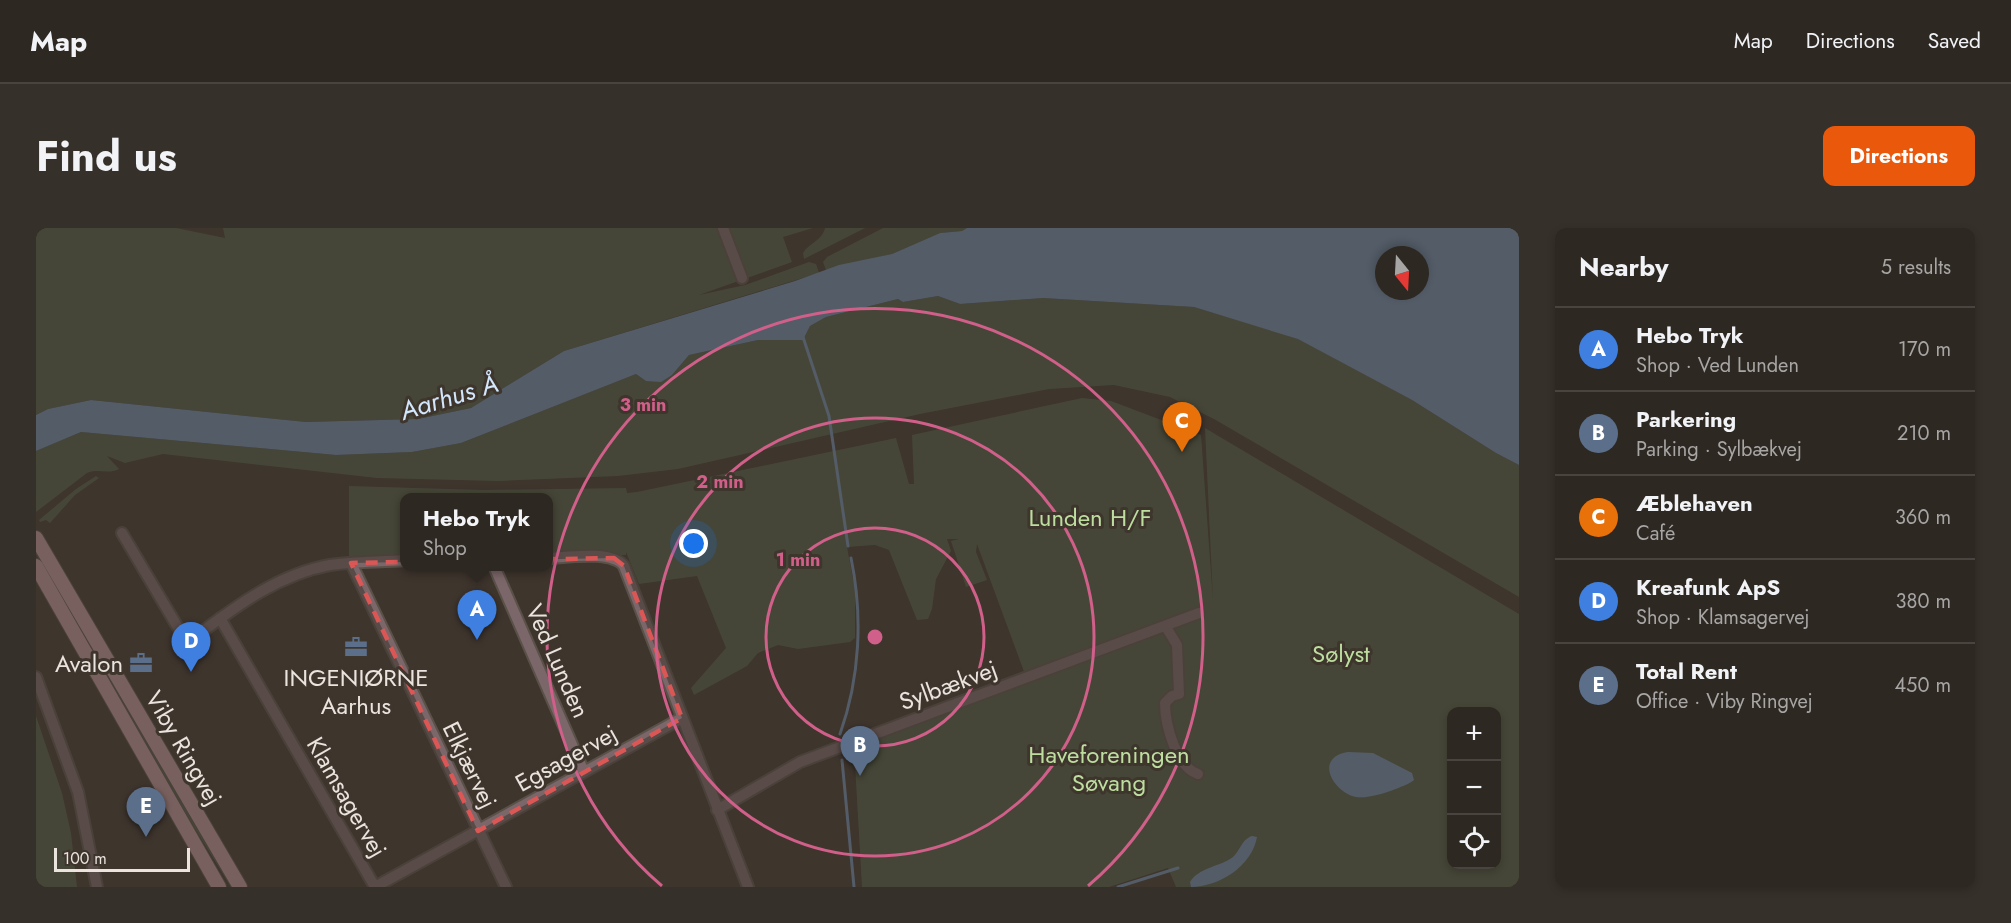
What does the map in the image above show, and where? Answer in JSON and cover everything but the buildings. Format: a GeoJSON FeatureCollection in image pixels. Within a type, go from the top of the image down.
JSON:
{"type":"FeatureCollection","features":[{"type":"Feature","properties":{"kind":"main road","name":"Viby Ringvej"},"geometry":{"type":"LineString","coordinates":[[36,538],[240,887]]}},
{"type":"Feature","properties":{"kind":"main road","name":"Viby Ringvej"},"geometry":{"type":"LineString","coordinates":[[36,566],[219,887]]}},
{"type":"Feature","properties":{"kind":"street"},"geometry":{"type":"LineString","coordinates":[[723,228],[742,278]]}},
{"type":"Feature","properties":{"kind":"street"},"geometry":{"type":"LineString","coordinates":[[122,533],[180,631],[189,636],[194,636],[252,596],[292,576],[331,565],[400,560]]}},
{"type":"Feature","properties":{"kind":"street"},"geometry":{"type":"LineString","coordinates":[[553,558],[608,556],[620,561],[624,566],[748,887]]}},
{"type":"Feature","properties":{"kind":"street","name":"Elkjærvej"},"geometry":{"type":"LineString","coordinates":[[351,564],[506,887]]}},
{"type":"Feature","properties":{"kind":"street","name":"Ved Lunden"},"geometry":{"type":"LineString","coordinates":[[496,571],[584,772]]}},
{"type":"Feature","properties":{"kind":"street","name":"Sylbækvej"},"geometry":{"type":"LineString","coordinates":[[717,810],[800,762],[1199,613]]}},
{"type":"Feature","properties":{"kind":"street","name":"Klamsagervej"},"geometry":{"type":"LineString","coordinates":[[220,618],[375,887]]}},
{"type":"Feature","properties":{"kind":"street"},"geometry":{"type":"LineString","coordinates":[[1166,627],[1177,645],[1179,694],[1172,696],[1165,703],[1165,713],[1181,762],[1190,771],[1198,774]]}},
{"type":"Feature","properties":{"kind":"street"},"geometry":{"type":"LineString","coordinates":[[36,677],[78,792],[97,887]]}},
{"type":"Feature","properties":{"kind":"street","name":"Egsagervej"},"geometry":{"type":"LineString","coordinates":[[375,887],[682,718]]}},
{"type":"Feature","properties":{"kind":"highlighted area"},"geometry":{"type":"Polygon","coordinates":[[[614,558],[624,566],[682,718],[478,831],[351,563],[614,558]]]}},
{"type":"Feature","properties":{"kind":"green space"},"geometry":{"type":"Polygon","coordinates":[[[36,228],[176,228],[225,238],[223,228],[813,228],[783,237],[792,262],[699,295],[745,285],[809,262],[816,264],[819,273],[564,351],[471,408],[418,419],[306,422],[91,400],[48,409],[36,415],[36,228]]]}},
{"type":"Feature","properties":{"kind":"green space"},"geometry":{"type":"Polygon","coordinates":[[[825,228],[865,228],[804,259],[803,253],[821,236],[825,228]]]}},
{"type":"Feature","properties":{"kind":"green space"},"geometry":{"type":"Polygon","coordinates":[[[883,228],[967,228],[962,231],[940,233],[892,254],[826,270],[823,262],[827,257],[883,228]]]}},
{"type":"Feature","properties":{"kind":"green space"},"geometry":{"type":"Polygon","coordinates":[[[938,296],[960,304],[1043,298],[1194,307],[1297,338],[1412,400],[1519,465],[1519,597],[1214,419],[1170,397],[1114,385],[1049,389],[920,414],[678,469],[618,476],[498,481],[377,478],[163,454],[125,463],[107,456],[119,469],[87,473],[36,512],[36,451],[81,432],[336,455],[412,452],[461,443],[636,374],[646,381],[672,375],[689,355],[758,340],[803,340],[810,326],[826,317],[898,299],[903,302],[938,296]]]}},
{"type":"Feature","properties":{"kind":"green space"},"geometry":{"type":"Polygon","coordinates":[[[1082,398],[1111,401],[1201,435],[1213,600],[1205,428],[1519,614],[1519,887],[1176,887],[1168,868],[1109,887],[862,887],[854,747],[1026,677],[977,544],[976,552],[987,580],[966,587],[951,541],[959,539],[947,539],[951,551],[936,579],[932,609],[928,619],[917,620],[889,550],[875,545],[847,547],[855,590],[855,638],[850,642],[798,649],[778,645],[758,653],[747,666],[694,695],[691,688],[726,648],[697,576],[639,584],[626,552],[626,555],[553,555],[553,493],[400,493],[400,556],[349,557],[349,486],[483,490],[626,488],[627,493],[896,438],[909,484],[914,484],[912,435],[1082,398]]]}},
{"type":"Feature","properties":{"kind":"green space"},"geometry":{"type":"Polygon","coordinates":[[[96,476],[99,478],[75,495],[50,523],[46,520],[40,522],[39,520],[76,489],[96,476]]]}},
{"type":"Feature","properties":{"kind":"green space"},"geometry":{"type":"Polygon","coordinates":[[[36,549],[234,887],[231,887],[171,790],[36,554],[36,549]]]}},
{"type":"Feature","properties":{"kind":"green space"},"geometry":{"type":"Polygon","coordinates":[[[36,716],[62,793],[71,833],[77,887],[36,887],[36,716]]]}},
{"type":"Feature","properties":{"kind":"water"},"geometry":{"type":"Polygon","coordinates":[[[967,228],[1519,228],[1519,465],[1412,400],[1298,339],[1194,307],[1043,298],[960,304],[938,296],[903,302],[898,299],[826,317],[810,326],[803,340],[758,340],[689,355],[672,375],[661,382],[646,381],[636,374],[461,443],[412,452],[336,455],[81,432],[36,451],[36,415],[48,409],[91,400],[306,422],[418,419],[471,408],[564,351],[795,281],[839,265],[892,254],[940,233],[962,231],[967,228]]]}},
{"type":"Feature","properties":{"kind":"water"},"geometry":{"type":"Polygon","coordinates":[[[1348,752],[1373,753],[1412,773],[1414,780],[1378,795],[1352,796],[1338,786],[1330,773],[1329,766],[1338,755],[1348,752]]]}},
{"type":"Feature","properties":{"kind":"water"},"geometry":{"type":"Polygon","coordinates":[[[1252,836],[1257,837],[1249,857],[1233,873],[1212,883],[1191,887],[1190,882],[1194,877],[1233,857],[1245,841],[1252,836]]]}},
{"type":"Feature","properties":{"kind":"waterway"},"geometry":{"type":"LineString","coordinates":[[803,337],[829,416],[848,546]]}},
{"type":"Feature","properties":{"kind":"waterway"},"geometry":{"type":"LineString","coordinates":[[840,734],[852,691],[858,647],[857,602],[851,558]]}},
{"type":"Feature","properties":{"kind":"waterway"},"geometry":{"type":"LineString","coordinates":[[842,760],[854,887]]}},
{"type":"Feature","properties":{"kind":"waterway"},"geometry":{"type":"LineString","coordinates":[[1118,887],[1178,868]]}},
{"type":"Feature","properties":{"kind":"place","name":"Æblehaven"},"geometry":{"type":"Point","coordinates":[1182,452]}},
{"type":"Feature","properties":{"kind":"place","name":"Hebo Tryk"},"geometry":{"type":"Point","coordinates":[477,640]}},
{"type":"Feature","properties":{"kind":"place","name":"INGENIØRNE Aarhus"},"geometry":{"type":"Point","coordinates":[356,647]}},
{"type":"Feature","properties":{"kind":"place","name":"Avalon"},"geometry":{"type":"Point","coordinates":[141,663]}},
{"type":"Feature","properties":{"kind":"place","name":"Kreafunk ApS"},"geometry":{"type":"Point","coordinates":[191,672]}},
{"type":"Feature","properties":{"kind":"place","name":"Parkering"},"geometry":{"type":"Point","coordinates":[860,776]}},
{"type":"Feature","properties":{"kind":"place","name":"Total Rent"},"geometry":{"type":"Point","coordinates":[146,837]}},
{"type":"Feature","properties":{"kind":"water label","name":"Aarhus Å"},"geometry":{"type":"Point","coordinates":[449,397]}},
{"type":"Feature","properties":{"kind":"park label","name":"Lunden H/F"},"geometry":{"type":"Point","coordinates":[1090,517]}},
{"type":"Feature","properties":{"kind":"park label","name":"Sølyst"},"geometry":{"type":"Point","coordinates":[1341,653]}},
{"type":"Feature","properties":{"kind":"park label","name":"Haveforeningen Søvang"},"geometry":{"type":"Point","coordinates":[1109,768]}}]}
